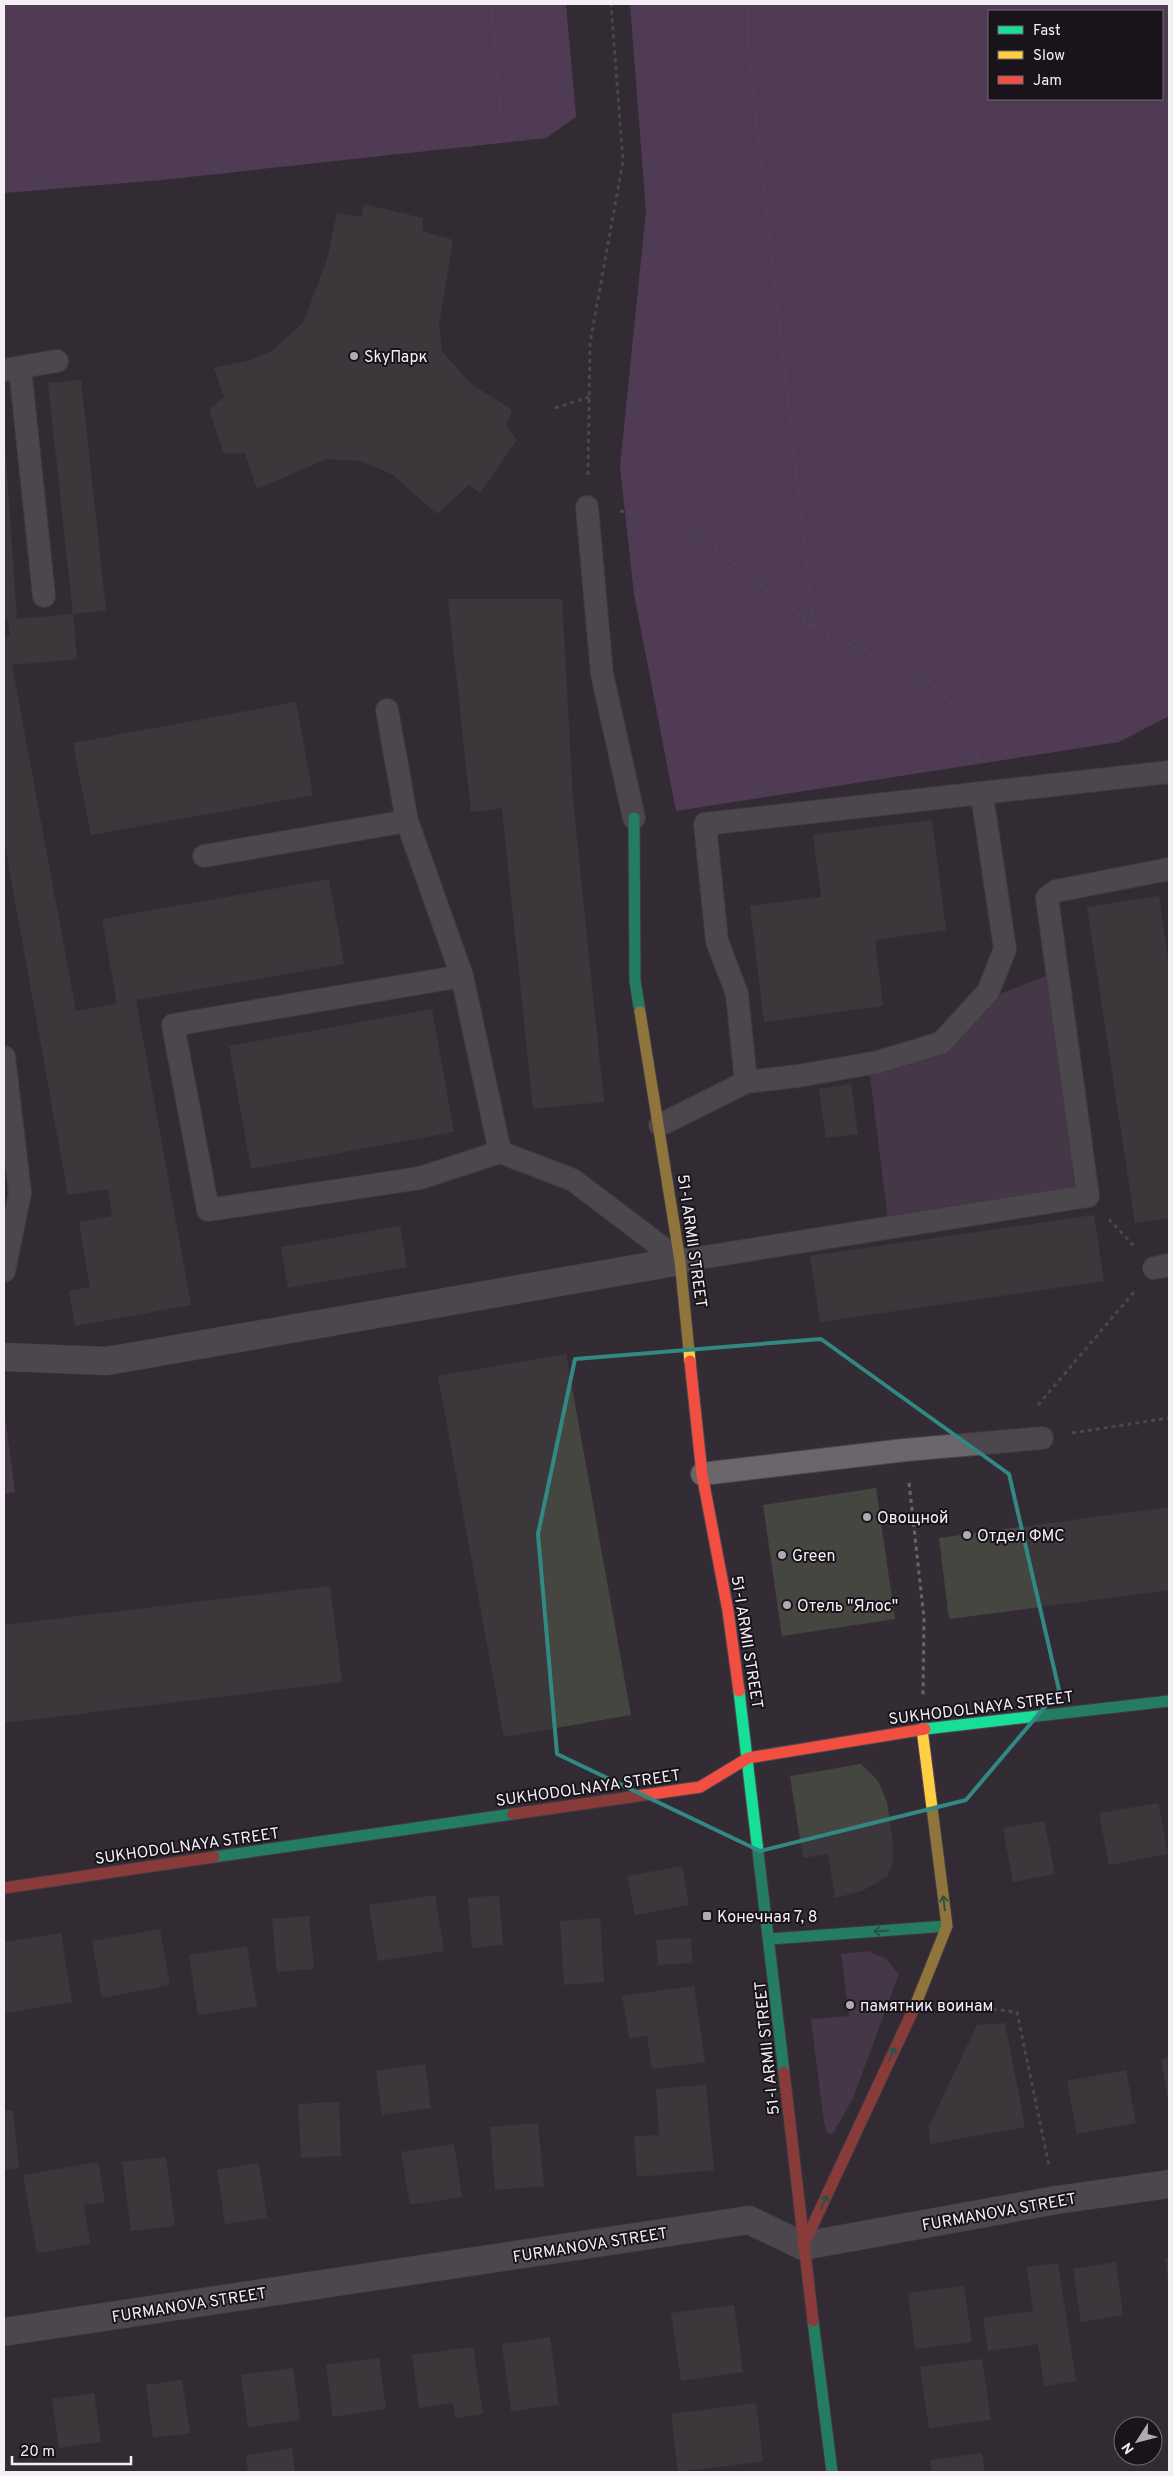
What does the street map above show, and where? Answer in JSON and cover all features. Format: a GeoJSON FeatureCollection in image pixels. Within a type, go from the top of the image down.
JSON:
{"type":"FeatureCollection","features":[{"type":"Feature","properties":{"kind":"street","name":"51-I ARMII STREET"},"geometry":{"type":"LineString","coordinates":[[634,818],[635,981],[660,1125],[680,1261],[702,1474],[728,1611],[748,1758],[770,1939],[803,2246],[832,2472]]}},
{"type":"Feature","properties":{"kind":"street"},"geometry":{"type":"LineString","coordinates":[[4,1357],[107,1361],[680,1261]]}},
{"type":"Feature","properties":{"kind":"street","name":"SUKHODOLNAYA STREET"},"geometry":{"type":"LineString","coordinates":[[4,1888],[700,1787],[748,1758],[922,1729],[1169,1701]]}},
{"type":"Feature","properties":{"kind":"street"},"geometry":{"type":"LineString","coordinates":[[803,2246],[918,1999],[947,1926],[922,1729]]}},
{"type":"Feature","properties":{"kind":"street"},"geometry":{"type":"LineString","coordinates":[[770,1939],[947,1926]]}},
{"type":"Feature","properties":{"kind":"street","name":"FURMANOVA STREET"},"geometry":{"type":"LineString","coordinates":[[4,2332],[749,2220],[803,2246],[1056,2200],[1169,2184]]}},
{"type":"Feature","properties":{"kind":"lane"},"geometry":{"type":"LineString","coordinates":[[44,596],[12,369],[57,361]]}},
{"type":"Feature","properties":{"kind":"lane"},"geometry":{"type":"LineString","coordinates":[[587,508],[602,674],[634,818]]}},
{"type":"Feature","properties":{"kind":"lane"},"geometry":{"type":"LineString","coordinates":[[387,710],[407,821],[462,976],[500,1152]]}},
{"type":"Feature","properties":{"kind":"lane"},"geometry":{"type":"LineString","coordinates":[[746,1082],[737,994],[716,941],[704,824],[982,795],[1169,772]]}},
{"type":"Feature","properties":{"kind":"lane"},"geometry":{"type":"LineString","coordinates":[[660,1125],[746,1082],[798,1076],[878,1062],[941,1043],[988,992],[1004,948],[982,795]]}},
{"type":"Feature","properties":{"kind":"lane"},"geometry":{"type":"LineString","coordinates":[[204,856],[407,821]]}},
{"type":"Feature","properties":{"kind":"lane"},"geometry":{"type":"LineString","coordinates":[[462,976],[173,1025],[208,1210],[420,1178],[500,1152],[573,1180],[680,1261],[1088,1196],[1047,898],[1056,891],[1169,868]]}},
{"type":"Feature","properties":{"kind":"lane"},"geometry":{"type":"LineString","coordinates":[[4,1057],[12,1193],[4,1271]]}},
{"type":"Feature","properties":{"kind":"lane"},"geometry":{"type":"LineString","coordinates":[[702,1474],[905,1450],[1042,1438]]}},
{"type":"Feature","properties":{"kind":"path"},"geometry":{"type":"LineString","coordinates":[[491,4],[502,127]]}},
{"type":"Feature","properties":{"kind":"path"},"geometry":{"type":"LineString","coordinates":[[612,4],[623,161],[590,343],[587,508],[656,515],[709,544],[776,594],[814,627],[942,688],[977,752],[979,771]]}},
{"type":"Feature","properties":{"kind":"path"},"geometry":{"type":"LineString","coordinates":[[747,4],[749,58],[814,627]]}},
{"type":"Feature","properties":{"kind":"path"},"geometry":{"type":"LineString","coordinates":[[555,408],[589,397]]}},
{"type":"Feature","properties":{"kind":"path"},"geometry":{"type":"LineString","coordinates":[[1009,1440],[1162,1267],[1088,1196]]}},
{"type":"Feature","properties":{"kind":"path"},"geometry":{"type":"LineString","coordinates":[[1042,1438],[1169,1418]]}},
{"type":"Feature","properties":{"kind":"path"},"geometry":{"type":"LineString","coordinates":[[905,1450],[924,1618],[922,1729]]}},
{"type":"Feature","properties":{"kind":"path"},"geometry":{"type":"LineString","coordinates":[[918,1999],[1017,2012],[1056,2200]]}},
{"type":"Feature","properties":{"kind":"highlighted area"},"geometry":{"type":"Polygon","coordinates":[[[821,1339],[1009,1474],[1059,1690],[966,1800],[760,1851],[557,1754],[538,1534],[575,1359],[821,1339]]]}},
{"type":"Feature","properties":{"kind":"shaded area"},"geometry":{"type":"Polygon","coordinates":[[[4,4],[566,4],[576,117],[546,138],[161,180],[4,193],[4,4]]]}},
{"type":"Feature","properties":{"kind":"shaded area"},"geometry":{"type":"Polygon","coordinates":[[[630,4],[1169,4],[1169,716],[1119,742],[676,811],[634,594],[620,467],[646,211],[630,4]]]}},
{"type":"Feature","properties":{"kind":"shaded area"},"geometry":{"type":"Polygon","coordinates":[[[1051,974],[1074,1187],[888,1220],[870,1075],[945,1050],[1003,993],[1051,974]]]}},
{"type":"Feature","properties":{"kind":"shaded area"},"geometry":{"type":"Polygon","coordinates":[[[4,1408],[15,1492],[4,1494],[4,1408]]]}},
{"type":"Feature","properties":{"kind":"shaded area"},"geometry":{"type":"Polygon","coordinates":[[[868,1951],[886,1959],[899,1974],[853,2098],[832,2135],[826,2131],[823,2115],[811,2019],[849,2016],[841,1954],[868,1951]]]}},
{"type":"Feature","properties":{"kind":"building","name":"SkyПарк"},"geometry":{"type":"Polygon","coordinates":[[[364,204],[422,218],[423,231],[453,240],[439,326],[442,351],[470,383],[512,410],[506,426],[517,440],[480,493],[469,485],[437,514],[392,474],[360,461],[327,459],[257,489],[245,453],[224,454],[209,410],[224,397],[214,368],[251,360],[273,350],[303,323],[327,260],[337,213],[361,217],[364,204]]]}},
{"type":"Feature","properties":{"kind":"building"},"geometry":{"type":"Polygon","coordinates":[[[81,380],[106,610],[73,614],[48,383],[81,380]]]}},
{"type":"Feature","properties":{"kind":"building"},"geometry":{"type":"Polygon","coordinates":[[[4,428],[17,619],[73,614],[77,659],[12,665],[76,1011],[117,1004],[102,919],[329,879],[344,964],[136,1000],[191,1305],[75,1326],[69,1291],[90,1287],[79,1222],[112,1216],[108,1189],[68,1195],[4,840],[4,637],[10,636],[8,620],[4,620],[4,428]]]}},
{"type":"Feature","properties":{"kind":"building"},"geometry":{"type":"Polygon","coordinates":[[[448,599],[562,599],[573,801],[604,1102],[533,1109],[502,808],[471,812],[448,599]]]}},
{"type":"Feature","properties":{"kind":"building"},"geometry":{"type":"Polygon","coordinates":[[[296,702],[313,795],[91,835],[73,743],[296,702]]]}},
{"type":"Feature","properties":{"kind":"building"},"geometry":{"type":"Polygon","coordinates":[[[932,820],[946,930],[875,940],[883,1006],[764,1022],[750,906],[821,897],[813,835],[932,820]]]}},
{"type":"Feature","properties":{"kind":"building"},"geometry":{"type":"Polygon","coordinates":[[[1159,896],[1169,965],[1169,1218],[1135,1223],[1087,907],[1159,896]]]}},
{"type":"Feature","properties":{"kind":"building"},"geometry":{"type":"Polygon","coordinates":[[[432,1009],[454,1132],[251,1169],[229,1046],[432,1009]]]}},
{"type":"Feature","properties":{"kind":"building"},"geometry":{"type":"Polygon","coordinates":[[[851,1084],[858,1134],[826,1138],[819,1089],[851,1084]]]}},
{"type":"Feature","properties":{"kind":"building"},"geometry":{"type":"Polygon","coordinates":[[[1094,1215],[1104,1281],[820,1322],[810,1256],[1094,1215]]]}},
{"type":"Feature","properties":{"kind":"building"},"geometry":{"type":"Polygon","coordinates":[[[400,1226],[407,1267],[288,1288],[281,1247],[400,1226]]]}},
{"type":"Feature","properties":{"kind":"building"},"geometry":{"type":"Polygon","coordinates":[[[566,1354],[631,1715],[504,1737],[438,1376],[566,1354]]]}},
{"type":"Feature","properties":{"kind":"building"},"geometry":{"type":"Polygon","coordinates":[[[876,1488],[895,1619],[782,1636],[763,1505],[876,1488]]]}},
{"type":"Feature","properties":{"kind":"building"},"geometry":{"type":"Polygon","coordinates":[[[1169,1507],[1169,1590],[949,1619],[939,1538],[1169,1507]]]}},
{"type":"Feature","properties":{"kind":"building"},"geometry":{"type":"Polygon","coordinates":[[[330,1586],[342,1682],[4,1723],[4,1625],[330,1586]]]}},
{"type":"Feature","properties":{"kind":"building"},"geometry":{"type":"Polygon","coordinates":[[[861,1764],[878,1781],[887,1802],[893,1843],[893,1862],[887,1877],[862,1891],[835,1898],[828,1854],[803,1858],[790,1776],[861,1764]]]}},
{"type":"Feature","properties":{"kind":"building"},"geometry":{"type":"Polygon","coordinates":[[[1158,1803],[1168,1854],[1109,1865],[1099,1813],[1158,1803]]]}},
{"type":"Feature","properties":{"kind":"building"},"geometry":{"type":"Polygon","coordinates":[[[1044,1821],[1055,1874],[1013,1882],[1003,1828],[1044,1821]]]}},
{"type":"Feature","properties":{"kind":"building"},"geometry":{"type":"Polygon","coordinates":[[[682,1866],[689,1905],[635,1915],[627,1876],[682,1866]]]}},
{"type":"Feature","properties":{"kind":"building"},"geometry":{"type":"Polygon","coordinates":[[[435,1895],[444,1951],[378,1961],[369,1905],[435,1895]]]}},
{"type":"Feature","properties":{"kind":"building"},"geometry":{"type":"Polygon","coordinates":[[[499,1895],[503,1945],[472,1948],[468,1898],[499,1895]]]}},
{"type":"Feature","properties":{"kind":"building"},"geometry":{"type":"Polygon","coordinates":[[[309,1916],[314,1969],[277,1972],[272,1919],[309,1916]]]}},
{"type":"Feature","properties":{"kind":"building"},"geometry":{"type":"Polygon","coordinates":[[[600,1918],[604,1982],[564,1985],[560,1921],[600,1918]]]}},
{"type":"Feature","properties":{"kind":"building"},"geometry":{"type":"Polygon","coordinates":[[[160,1929],[170,1985],[102,1998],[92,1941],[160,1929]]]}},
{"type":"Feature","properties":{"kind":"building"},"geometry":{"type":"Polygon","coordinates":[[[61,1933],[72,2002],[4,2013],[4,1942],[61,1933]]]}},
{"type":"Feature","properties":{"kind":"building"},"geometry":{"type":"Polygon","coordinates":[[[691,1938],[692,1963],[658,1965],[656,1940],[691,1938]]]}},
{"type":"Feature","properties":{"kind":"building"},"geometry":{"type":"Polygon","coordinates":[[[247,1946],[257,2006],[198,2015],[189,1955],[247,1946]]]}},
{"type":"Feature","properties":{"kind":"building"},"geometry":{"type":"Polygon","coordinates":[[[694,1986],[705,2062],[652,2069],[647,2036],[629,2038],[622,1996],[694,1986]]]}},
{"type":"Feature","properties":{"kind":"building"},"geometry":{"type":"Polygon","coordinates":[[[1005,2023],[1025,2127],[930,2144],[929,2126],[977,2025],[1005,2023]]]}},
{"type":"Feature","properties":{"kind":"building"},"geometry":{"type":"Polygon","coordinates":[[[1169,2057],[1169,2100],[1168,2100],[1161,2059],[1169,2057]]]}},
{"type":"Feature","properties":{"kind":"building"},"geometry":{"type":"Polygon","coordinates":[[[425,2064],[431,2108],[382,2115],[376,2071],[425,2064]]]}},
{"type":"Feature","properties":{"kind":"building"},"geometry":{"type":"Polygon","coordinates":[[[1126,2070],[1136,2123],[1077,2134],[1067,2081],[1126,2070]]]}},
{"type":"Feature","properties":{"kind":"building"},"geometry":{"type":"Polygon","coordinates":[[[706,2085],[714,2170],[637,2177],[634,2136],[659,2135],[656,2089],[706,2085]]]}},
{"type":"Feature","properties":{"kind":"building"},"geometry":{"type":"Polygon","coordinates":[[[339,2102],[341,2156],[301,2158],[298,2104],[339,2102]]]}},
{"type":"Feature","properties":{"kind":"building"},"geometry":{"type":"Polygon","coordinates":[[[13,2110],[19,2168],[4,2170],[4,2111],[13,2110]]]}},
{"type":"Feature","properties":{"kind":"building"},"geometry":{"type":"Polygon","coordinates":[[[538,2123],[544,2186],[495,2190],[490,2127],[538,2123]]]}},
{"type":"Feature","properties":{"kind":"building"},"geometry":{"type":"Polygon","coordinates":[[[454,2144],[462,2197],[410,2205],[401,2152],[454,2144]]]}},
{"type":"Feature","properties":{"kind":"building"},"geometry":{"type":"Polygon","coordinates":[[[166,2157],[175,2226],[131,2231],[122,2162],[166,2157]]]}},
{"type":"Feature","properties":{"kind":"building"},"geometry":{"type":"Polygon","coordinates":[[[98,2162],[105,2202],[84,2205],[90,2244],[37,2253],[23,2175],[98,2162]]]}},
{"type":"Feature","properties":{"kind":"building"},"geometry":{"type":"Polygon","coordinates":[[[259,2163],[267,2218],[225,2224],[217,2170],[259,2163]]]}},
{"type":"Feature","properties":{"kind":"building"},"geometry":{"type":"Polygon","coordinates":[[[1169,2257],[1169,2281],[1168,2281],[1165,2258],[1169,2257]]]}},
{"type":"Feature","properties":{"kind":"building"},"geometry":{"type":"Polygon","coordinates":[[[1116,2262],[1123,2315],[1081,2322],[1073,2269],[1116,2262]]]}},
{"type":"Feature","properties":{"kind":"building"},"geometry":{"type":"Polygon","coordinates":[[[1058,2263],[1076,2381],[1044,2386],[1038,2344],[988,2351],[983,2318],[1033,2311],[1027,2267],[1058,2263]]]}},
{"type":"Feature","properties":{"kind":"building"},"geometry":{"type":"Polygon","coordinates":[[[964,2286],[972,2342],[915,2349],[908,2293],[964,2286]]]}},
{"type":"Feature","properties":{"kind":"building"},"geometry":{"type":"Polygon","coordinates":[[[734,2305],[743,2372],[681,2381],[671,2313],[734,2305]]]}},
{"type":"Feature","properties":{"kind":"building"},"geometry":{"type":"Polygon","coordinates":[[[550,2337],[559,2405],[511,2411],[502,2344],[550,2337]]]}},
{"type":"Feature","properties":{"kind":"building"},"geometry":{"type":"Polygon","coordinates":[[[473,2347],[483,2414],[455,2418],[453,2403],[419,2408],[412,2355],[473,2347]]]}},
{"type":"Feature","properties":{"kind":"building"},"geometry":{"type":"Polygon","coordinates":[[[379,2358],[386,2409],[333,2417],[326,2365],[379,2358]]]}},
{"type":"Feature","properties":{"kind":"building"},"geometry":{"type":"Polygon","coordinates":[[[982,2359],[991,2420],[929,2428],[920,2367],[982,2359]]]}},
{"type":"Feature","properties":{"kind":"building"},"geometry":{"type":"Polygon","coordinates":[[[293,2368],[300,2420],[248,2427],[241,2375],[293,2368]]]}},
{"type":"Feature","properties":{"kind":"building"},"geometry":{"type":"Polygon","coordinates":[[[182,2380],[190,2433],[153,2438],[146,2385],[182,2380]]]}},
{"type":"Feature","properties":{"kind":"building"},"geometry":{"type":"Polygon","coordinates":[[[94,2393],[101,2442],[59,2448],[52,2399],[94,2393]]]}},
{"type":"Feature","properties":{"kind":"building"},"geometry":{"type":"Polygon","coordinates":[[[756,2403],[763,2461],[678,2472],[671,2414],[756,2403]]]}},
{"type":"Feature","properties":{"kind":"building"},"geometry":{"type":"Polygon","coordinates":[[[292,2448],[295,2472],[248,2472],[246,2455],[292,2448]]]}},
{"type":"Feature","properties":{"kind":"building"},"geometry":{"type":"Polygon","coordinates":[[[982,2453],[985,2472],[932,2472],[930,2460],[982,2453]]]}},
{"type":"Feature","properties":{"kind":"traffic: fast"},"geometry":{"type":"LineString","coordinates":[[634,818],[635,981],[640,1012]]}},
{"type":"Feature","properties":{"kind":"traffic: fast"},"geometry":{"type":"LineString","coordinates":[[739,1691],[784,2072]]}},
{"type":"Feature","properties":{"kind":"traffic: fast"},"geometry":{"type":"LineString","coordinates":[[925,1729],[1169,1701]]}},
{"type":"Feature","properties":{"kind":"traffic: fast"},"geometry":{"type":"LineString","coordinates":[[214,1857],[513,1814]]}},
{"type":"Feature","properties":{"kind":"traffic: fast"},"geometry":{"type":"LineString","coordinates":[[770,1939],[947,1926]]}},
{"type":"Feature","properties":{"kind":"traffic: fast"},"geometry":{"type":"LineString","coordinates":[[813,2321],[832,2472]]}},
{"type":"Feature","properties":{"kind":"traffic: slow"},"geometry":{"type":"LineString","coordinates":[[640,1012],[680,1261],[690,1361]]}},
{"type":"Feature","properties":{"kind":"traffic: slow"},"geometry":{"type":"LineString","coordinates":[[915,2006],[947,1926],[922,1729]]}},
{"type":"Feature","properties":{"kind":"traffic: jam"},"geometry":{"type":"LineString","coordinates":[[690,1361],[702,1474],[728,1611],[739,1691]]}},
{"type":"Feature","properties":{"kind":"traffic: jam"},"geometry":{"type":"LineString","coordinates":[[513,1814],[700,1787],[748,1758],[925,1729]]}},
{"type":"Feature","properties":{"kind":"traffic: jam"},"geometry":{"type":"LineString","coordinates":[[4,1888],[214,1857]]}},
{"type":"Feature","properties":{"kind":"traffic: jam"},"geometry":{"type":"LineString","coordinates":[[803,2246],[915,2006]]}},
{"type":"Feature","properties":{"kind":"traffic: jam"},"geometry":{"type":"LineString","coordinates":[[784,2072],[813,2321]]}},
{"type":"Feature","properties":{"kind":"place","name":"SkyПарк"},"geometry":{"type":"Point","coordinates":[354,356]}},
{"type":"Feature","properties":{"kind":"place","name":"Овощной"},"geometry":{"type":"Point","coordinates":[867,1517]}},
{"type":"Feature","properties":{"kind":"place","name":"Отдел ФМС"},"geometry":{"type":"Point","coordinates":[967,1535]}},
{"type":"Feature","properties":{"kind":"place","name":"Green"},"geometry":{"type":"Point","coordinates":[782,1555]}},
{"type":"Feature","properties":{"kind":"place","name":"Отель \"Ялос\""},"geometry":{"type":"Point","coordinates":[787,1605]}},
{"type":"Feature","properties":{"kind":"place","name":"Конечная 7, 8"},"geometry":{"type":"Point","coordinates":[707,1916]}},
{"type":"Feature","properties":{"kind":"place","name":"памятник воинам"},"geometry":{"type":"Point","coordinates":[850,2005]}}]}
